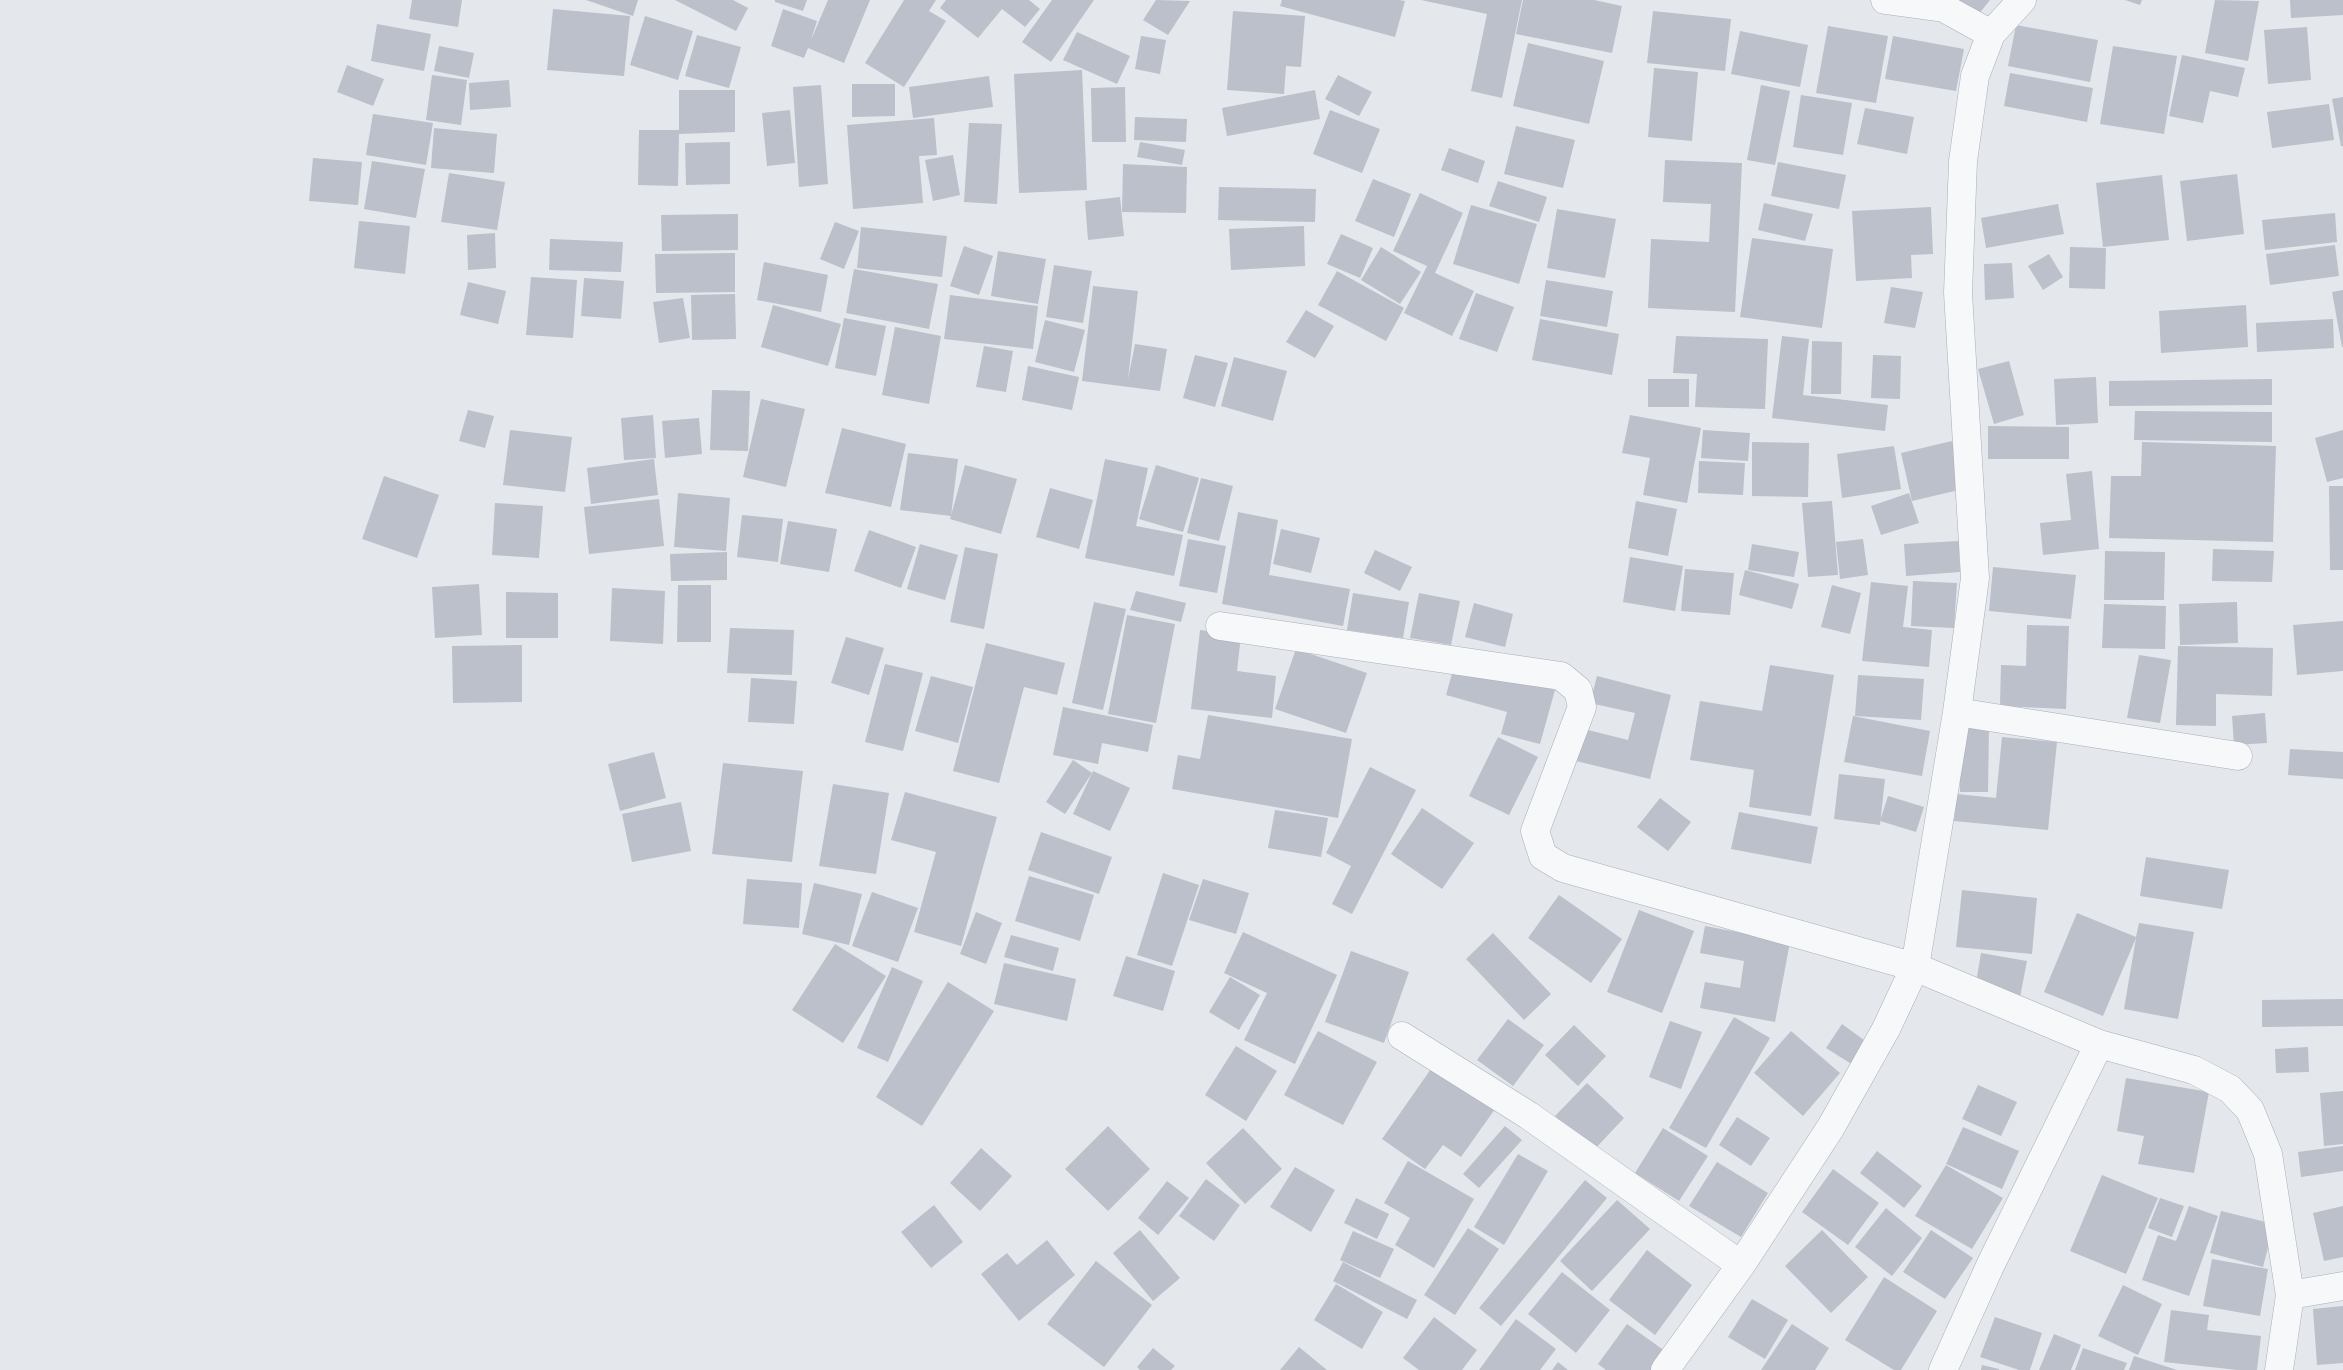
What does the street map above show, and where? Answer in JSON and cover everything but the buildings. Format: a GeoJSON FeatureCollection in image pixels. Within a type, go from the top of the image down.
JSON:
{"type":"FeatureCollection","features":[{"type":"Feature","properties":{"kind":"street"},"geometry":{"type":"LineString","coordinates":[[1885,0],[1944,8],[1991,34]]}},
{"type":"Feature","properties":{"kind":"street"},"geometry":{"type":"LineString","coordinates":[[1665,1370],[1741,1265],[1831,1127],[1886,1029],[1915,968],[1957,712],[1975,578],[1958,292],[1963,161],[1975,76],[1991,34],[2022,0]]}},
{"type":"Feature","properties":{"kind":"street"},"geometry":{"type":"LineString","coordinates":[[1220,626],[1561,676],[1578,690],[1582,707],[1535,831],[1543,856],[1563,868],[1915,968],[2099,1044],[2194,1070],[2230,1089],[2250,1110],[2268,1154],[2290,1295],[2279,1370]]}},
{"type":"Feature","properties":{"kind":"street"},"geometry":{"type":"LineString","coordinates":[[1957,712],[2238,756]]}},
{"type":"Feature","properties":{"kind":"street"},"geometry":{"type":"LineString","coordinates":[[1402,1036],[1528,1115],[1741,1265]]}},
{"type":"Feature","properties":{"kind":"street"},"geometry":{"type":"LineString","coordinates":[[1943,1370],[1990,1266],[2099,1044]]}},
{"type":"Feature","properties":{"kind":"street"},"geometry":{"type":"LineString","coordinates":[[2290,1295],[2343,1286]]}}]}
